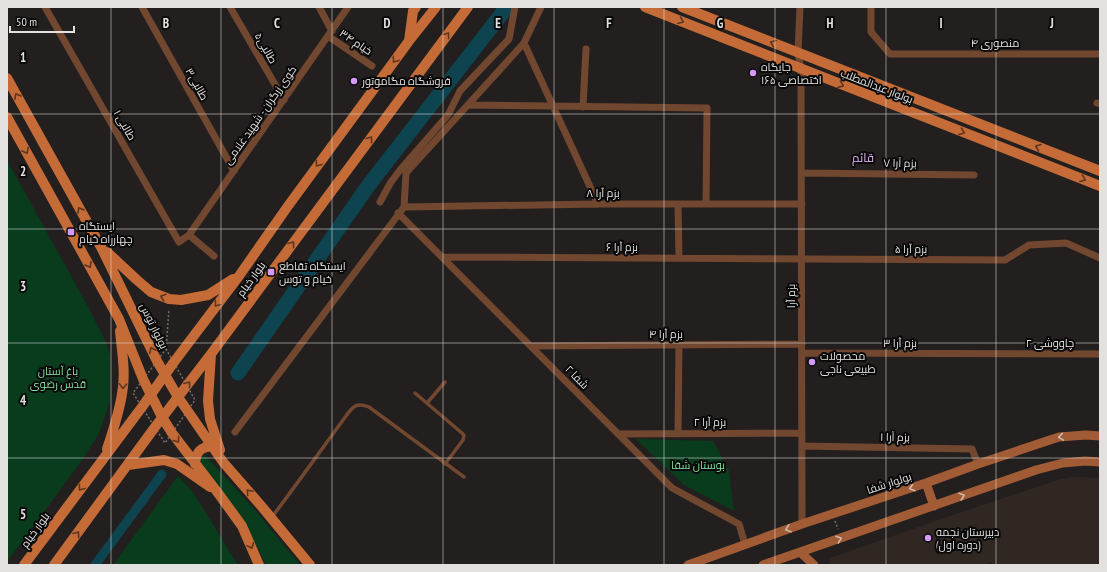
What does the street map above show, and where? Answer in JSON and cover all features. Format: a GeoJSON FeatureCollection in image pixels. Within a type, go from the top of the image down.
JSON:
{"type":"FeatureCollection","features":[{"type":"Feature","properties":{"kind":"main road"},"geometry":{"type":"LineString","coordinates":[[409,41],[413,11],[416,7]]}},
{"type":"Feature","properties":{"kind":"main road","name":"بلوار خیام"},"geometry":{"type":"LineString","coordinates":[[24,565],[142,407],[409,41],[436,7]]}},
{"type":"Feature","properties":{"kind":"main road","name":"بلوار خیام"},"geometry":{"type":"LineString","coordinates":[[54,565],[162,417],[211,354],[468,7]]}},
{"type":"Feature","properties":{"kind":"main road","name":"بولوار عبدالمطلب"},"geometry":{"type":"LineString","coordinates":[[645,7],[1100,186]]}},
{"type":"Feature","properties":{"kind":"main road","name":"بولوار عبدالمطلب"},"geometry":{"type":"LineString","coordinates":[[682,7],[1100,171]]}},
{"type":"Feature","properties":{"kind":"main road","name":"بولوار توس"},"geometry":{"type":"LineString","coordinates":[[7,78],[101,247],[157,360],[178,397],[223,462],[309,562]]}},
{"type":"Feature","properties":{"kind":"main road"},"geometry":{"type":"LineString","coordinates":[[7,117],[119,319],[144,379],[162,417],[172,433],[242,526],[259,565]]}},
{"type":"Feature","properties":{"kind":"main road"},"geometry":{"type":"LineString","coordinates":[[101,247],[152,292],[169,299],[181,300],[208,294],[238,276]]}},
{"type":"Feature","properties":{"kind":"main road"},"geometry":{"type":"LineString","coordinates":[[104,456],[116,423],[123,393],[123,356],[119,319]]}},
{"type":"Feature","properties":{"kind":"main road"},"geometry":{"type":"LineString","coordinates":[[211,354],[208,401],[210,419],[223,462]]}},
{"type":"Feature","properties":{"kind":"main road"},"geometry":{"type":"LineString","coordinates":[[196,464],[196,457],[200,451],[206,447],[213,446]]}},
{"type":"Feature","properties":{"kind":"main road"},"geometry":{"type":"LineString","coordinates":[[128,465],[164,460],[177,464],[218,493]]}},
{"type":"Feature","properties":{"kind":"street","name":"طالبی ۱"},"geometry":{"type":"LineString","coordinates":[[45,7],[179,242],[189,236]]}},
{"type":"Feature","properties":{"kind":"street","name":"طالبی۳"},"geometry":{"type":"LineString","coordinates":[[142,7],[234,171]]}},
{"type":"Feature","properties":{"kind":"street","name":"طالبی۵"},"geometry":{"type":"LineString","coordinates":[[230,7],[284,100]]}},
{"type":"Feature","properties":{"kind":"street"},"geometry":{"type":"LineString","coordinates":[[318,7],[330,34]]}},
{"type":"Feature","properties":{"kind":"street","name":"کوی زرگران - شهید غلامی"},"geometry":{"type":"LineString","coordinates":[[189,236],[348,7]]}},
{"type":"Feature","properties":{"kind":"street"},"geometry":{"type":"LineString","coordinates":[[380,202],[391,182],[400,170],[448,115],[460,91],[509,39],[515,7]]}},
{"type":"Feature","properties":{"kind":"street"},"geometry":{"type":"LineString","coordinates":[[235,432],[404,207],[406,173],[524,43],[541,7]]}},
{"type":"Feature","properties":{"kind":"street","name":"بزم آرا"},"geometry":{"type":"LineString","coordinates":[[800,7],[798,53],[801,69],[802,173],[802,524]]}},
{"type":"Feature","properties":{"kind":"street","name":"منصوری ۴"},"geometry":{"type":"LineString","coordinates":[[871,7],[871,32],[890,54],[1100,54]]}},
{"type":"Feature","properties":{"kind":"street","name":"خیام ۳۴"},"geometry":{"type":"LineString","coordinates":[[330,34],[372,66]]}},
{"type":"Feature","properties":{"kind":"street"},"geometry":{"type":"LineString","coordinates":[[524,43],[598,204]]}},
{"type":"Feature","properties":{"kind":"street"},"geometry":{"type":"LineString","coordinates":[[583,106],[586,49]]}},
{"type":"Feature","properties":{"kind":"street"},"geometry":{"type":"LineString","coordinates":[[468,105],[706,108],[706,204]]}},
{"type":"Feature","properties":{"kind":"street","name":"بزم آرا ۷"},"geometry":{"type":"LineString","coordinates":[[802,173],[974,174]]}},
{"type":"Feature","properties":{"kind":"street","name":"بزم آرا ۸"},"geometry":{"type":"LineString","coordinates":[[404,207],[598,204],[802,204]]}},
{"type":"Feature","properties":{"kind":"street"},"geometry":{"type":"LineString","coordinates":[[678,204],[679,258]]}},
{"type":"Feature","properties":{"kind":"street","name":"شفا ۲"},"geometry":{"type":"LineString","coordinates":[[398,213],[672,488],[739,524],[745,544]]}},
{"type":"Feature","properties":{"kind":"street"},"geometry":{"type":"LineString","coordinates":[[189,236],[214,256]]}},
{"type":"Feature","properties":{"kind":"street","name":"بزم آرا ۵"},"geometry":{"type":"LineString","coordinates":[[802,259],[1005,260],[1029,244],[1066,243],[1100,258]]}},
{"type":"Feature","properties":{"kind":"street","name":"بزم آرا ۶"},"geometry":{"type":"LineString","coordinates":[[442,257],[802,259]]}},
{"type":"Feature","properties":{"kind":"street","name":"بزم آرا ۴"},"geometry":{"type":"LineString","coordinates":[[531,346],[802,344]]}},
{"type":"Feature","properties":{"kind":"street"},"geometry":{"type":"LineString","coordinates":[[678,433],[679,345]]}},
{"type":"Feature","properties":{"kind":"street","name":"بزم آرا ۳"},"geometry":{"type":"LineString","coordinates":[[802,353],[999,354]]}},
{"type":"Feature","properties":{"kind":"street","name":"چاووشی ۲"},"geometry":{"type":"LineString","coordinates":[[999,354],[1100,354]]}},
{"type":"Feature","properties":{"kind":"street","name":"بزم آرا ۲"},"geometry":{"type":"LineString","coordinates":[[618,434],[802,433]]}},
{"type":"Feature","properties":{"kind":"street","name":"بولوار شفا"},"geometry":{"type":"LineString","coordinates":[[688,565],[802,524],[1059,437],[1086,435],[1100,436]]}},
{"type":"Feature","properties":{"kind":"street","name":"بزم آرا ۱"},"geometry":{"type":"LineString","coordinates":[[802,446],[972,449],[978,464]]}},
{"type":"Feature","properties":{"kind":"street"},"geometry":{"type":"LineString","coordinates":[[762,565],[1036,470],[1063,462],[1100,462]]}},
{"type":"Feature","properties":{"kind":"street"},"geometry":{"type":"LineString","coordinates":[[926,483],[934,506]]}},
{"type":"Feature","properties":{"kind":"street"},"geometry":{"type":"LineString","coordinates":[[800,552],[814,565]]}},
{"type":"Feature","properties":{"kind":"lane"},"geometry":{"type":"LineString","coordinates":[[428,403],[445,382]]}},
{"type":"Feature","properties":{"kind":"lane"},"geometry":{"type":"LineString","coordinates":[[415,393],[464,436],[445,464]]}},
{"type":"Feature","properties":{"kind":"lane"},"geometry":{"type":"LineString","coordinates":[[271,518],[294,488],[308,466],[352,408],[356,405],[363,404],[369,407],[464,477]]}},
{"type":"Feature","properties":{"kind":"path"},"geometry":{"type":"LineString","coordinates":[[166,349],[133,393],[164,443],[195,400],[166,349],[169,299]]}},
{"type":"Feature","properties":{"kind":"path"},"geometry":{"type":"LineString","coordinates":[[832,514],[841,538]]}},
{"type":"Feature","properties":{"kind":"shaded area"},"geometry":{"type":"Polygon","coordinates":[[[1072,477],[1100,478],[1100,559],[1097,565],[993,565],[990,562],[987,565],[829,565],[830,558],[947,517],[1061,479],[1072,477]]]}},
{"type":"Feature","properties":{"kind":"green space","name":"باغ آستان قدس رضوی"},"geometry":{"type":"Polygon","coordinates":[[[7,160],[105,340],[110,355],[110,400],[99,434],[80,463],[7,562],[7,160]]]}},
{"type":"Feature","properties":{"kind":"green space","name":"بوستان شفا"},"geometry":{"type":"Polygon","coordinates":[[[636,439],[713,441],[729,471],[734,511],[684,485],[636,439]]]}},
{"type":"Feature","properties":{"kind":"green space"},"geometry":{"type":"Polygon","coordinates":[[[204,454],[255,510],[300,565],[266,565],[245,523],[199,460],[204,454]]]}},
{"type":"Feature","properties":{"kind":"green space"},"geometry":{"type":"Polygon","coordinates":[[[178,476],[193,492],[238,565],[113,565],[178,476]]]}},
{"type":"Feature","properties":{"kind":"waterway"},"geometry":{"type":"LineString","coordinates":[[238,373],[368,186],[507,7]]}},
{"type":"Feature","properties":{"kind":"waterway"},"geometry":{"type":"LineString","coordinates":[[95,565],[162,474]]}},
{"type":"Feature","properties":{"kind":"place","name":"جایگاه اختصاصی ۱۶۵"},"geometry":{"type":"Point","coordinates":[753,73]}},
{"type":"Feature","properties":{"kind":"place","name":"فروشگاه مگاموتور"},"geometry":{"type":"Point","coordinates":[354,81]}},
{"type":"Feature","properties":{"kind":"place","name":"ایستگاه چهارراه خیام"},"geometry":{"type":"Point","coordinates":[71,232]}},
{"type":"Feature","properties":{"kind":"place","name":"ایستگاه تقاطع خیام و توس"},"geometry":{"type":"Point","coordinates":[271,272]}},
{"type":"Feature","properties":{"kind":"place","name":"محصولات طبیعی ناجی"},"geometry":{"type":"Point","coordinates":[812,362]}},
{"type":"Feature","properties":{"kind":"place","name":"دبیرستان نجمه (دوره اول)"},"geometry":{"type":"Point","coordinates":[928,538]}},
{"type":"Feature","properties":{"kind":"district","name":"قائم"},"geometry":{"type":"Point","coordinates":[863,158]}}]}
